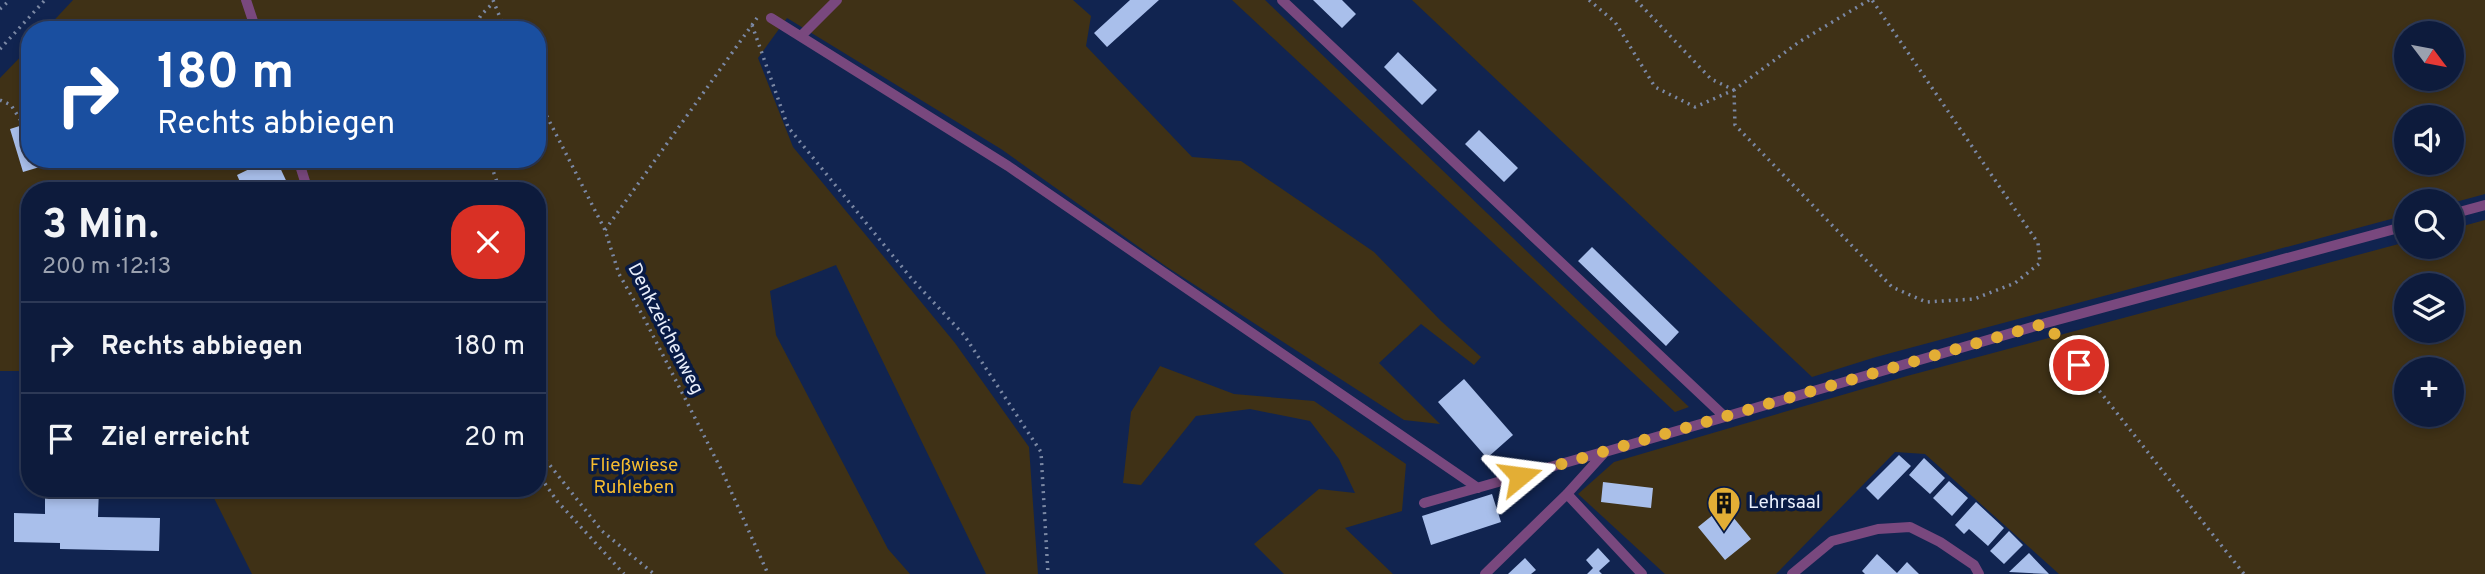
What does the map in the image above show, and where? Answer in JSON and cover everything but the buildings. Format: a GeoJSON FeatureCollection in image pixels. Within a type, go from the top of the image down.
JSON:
{"type":"FeatureCollection","features":[{"type":"Feature","properties":{"kind":"lane"},"geometry":{"type":"LineString","coordinates":[[246,0],[253,21]]}},
{"type":"Feature","properties":{"kind":"lane"},"geometry":{"type":"LineString","coordinates":[[801,36],[837,0]]}},
{"type":"Feature","properties":{"kind":"lane"},"geometry":{"type":"LineString","coordinates":[[1282,0],[1724,416]]}},
{"type":"Feature","properties":{"kind":"lane"},"geometry":{"type":"LineString","coordinates":[[771,18],[1008,166],[1478,488]]}},
{"type":"Feature","properties":{"kind":"lane"},"geometry":{"type":"LineString","coordinates":[[2464,211],[2485,205]]}},
{"type":"Feature","properties":{"kind":"lane"},"geometry":{"type":"LineString","coordinates":[[1423,503],[2046,323],[2394,229]]}},
{"type":"Feature","properties":{"kind":"lane"},"geometry":{"type":"LineString","coordinates":[[1485,574],[1567,494],[1605,452]]}},
{"type":"Feature","properties":{"kind":"lane"},"geometry":{"type":"LineString","coordinates":[[1567,494],[1642,574]]}},
{"type":"Feature","properties":{"kind":"lane"},"geometry":{"type":"LineString","coordinates":[[1792,574],[1832,541],[1878,529],[1910,527],[1940,542],[1974,565],[1979,574]]}},
{"type":"Feature","properties":{"kind":"path"},"geometry":{"type":"LineString","coordinates":[[0,9],[10,0]]}},
{"type":"Feature","properties":{"kind":"path"},"geometry":{"type":"LineString","coordinates":[[26,21],[45,0]]}},
{"type":"Feature","properties":{"kind":"path"},"geometry":{"type":"LineString","coordinates":[[1589,0],[1615,22],[1656,87],[1695,107],[1734,90],[1799,43],[1870,0],[2038,243],[2040,263],[2015,283],[1974,299],[1926,302],[1892,287],[1735,125],[1734,90]]}},
{"type":"Feature","properties":{"kind":"path"},"geometry":{"type":"LineString","coordinates":[[1636,0],[1711,79],[1734,90]]}},
{"type":"Feature","properties":{"kind":"path"},"geometry":{"type":"LineString","coordinates":[[478,21],[493,1],[501,21]]}},
{"type":"Feature","properties":{"kind":"path"},"geometry":{"type":"LineString","coordinates":[[605,230],[758,16]]}},
{"type":"Feature","properties":{"kind":"path"},"geometry":{"type":"LineString","coordinates":[[752,24],[788,127],[911,278],[964,335],[1041,452],[1048,574]]}},
{"type":"Feature","properties":{"kind":"path"},"geometry":{"type":"LineString","coordinates":[[0,49],[21,26]]}},
{"type":"Feature","properties":{"kind":"path"},"geometry":{"type":"LineString","coordinates":[[0,100],[11,105],[21,121]]}},
{"type":"Feature","properties":{"kind":"path","name":"Denkzeichenweg"},"geometry":{"type":"LineString","coordinates":[[546,115],[605,230],[619,274],[723,471],[768,574]]}},
{"type":"Feature","properties":{"kind":"path"},"geometry":{"type":"LineString","coordinates":[[2046,323],[2244,574]]}},
{"type":"Feature","properties":{"kind":"path"},"geometry":{"type":"LineString","coordinates":[[546,460],[603,531],[654,574]]}},
{"type":"Feature","properties":{"kind":"path"},"geometry":{"type":"LineString","coordinates":[[546,485],[557,501],[624,574]]}},
{"type":"Feature","properties":{"kind":"green space","name":"Fließwiese Ruhleben"},"geometry":{"type":"Polygon","coordinates":[[[73,0],[1073,0],[1091,16],[1086,46],[1192,157],[1241,161],[1374,252],[1441,321],[1481,357],[1474,365],[1421,324],[1379,363],[1440,424],[1404,420],[1167,267],[1001,149],[787,18],[758,58],[793,147],[955,343],[1029,447],[1038,574],[986,574],[836,265],[770,291],[776,335],[888,549],[910,574],[252,574],[214,497],[546,497],[546,182],[21,182],[21,371],[0,371],[0,78],[21,56],[21,168],[546,168],[546,21],[53,21],[73,0]]]}},
{"type":"Feature","properties":{"kind":"green space"},"geometry":{"type":"Polygon","coordinates":[[[1232,0],[1265,0],[1689,407],[1675,412],[1232,0]]]}},
{"type":"Feature","properties":{"kind":"green space"},"geometry":{"type":"Polygon","coordinates":[[[1412,0],[2485,0],[2485,194],[2464,200],[2464,189],[2394,189],[2394,218],[1876,357],[1812,377],[1412,0]]]}},
{"type":"Feature","properties":{"kind":"green space"},"geometry":{"type":"Polygon","coordinates":[[[2485,220],[2485,574],[2059,574],[1925,454],[1895,452],[1776,574],[1665,574],[1578,494],[1614,462],[1907,376],[2394,245],[2394,259],[2464,259],[2464,226],[2485,220]]]}},
{"type":"Feature","properties":{"kind":"green space"},"geometry":{"type":"Polygon","coordinates":[[[1160,366],[1234,394],[1314,401],[1406,464],[1402,511],[1345,528],[1393,574],[1284,574],[1254,544],[1319,489],[1355,493],[1339,459],[1310,421],[1250,409],[1196,416],[1141,485],[1123,483],[1131,412],[1160,366]]]}},
{"type":"Feature","properties":{"kind":"place","name":"Lehrsaal"},"geometry":{"type":"Point","coordinates":[1724,533]}},
{"type":"Feature","properties":{"kind":"route"},"geometry":{"type":"LineString","coordinates":[[1520,476],[2046,323],[2079,365]]}}]}
